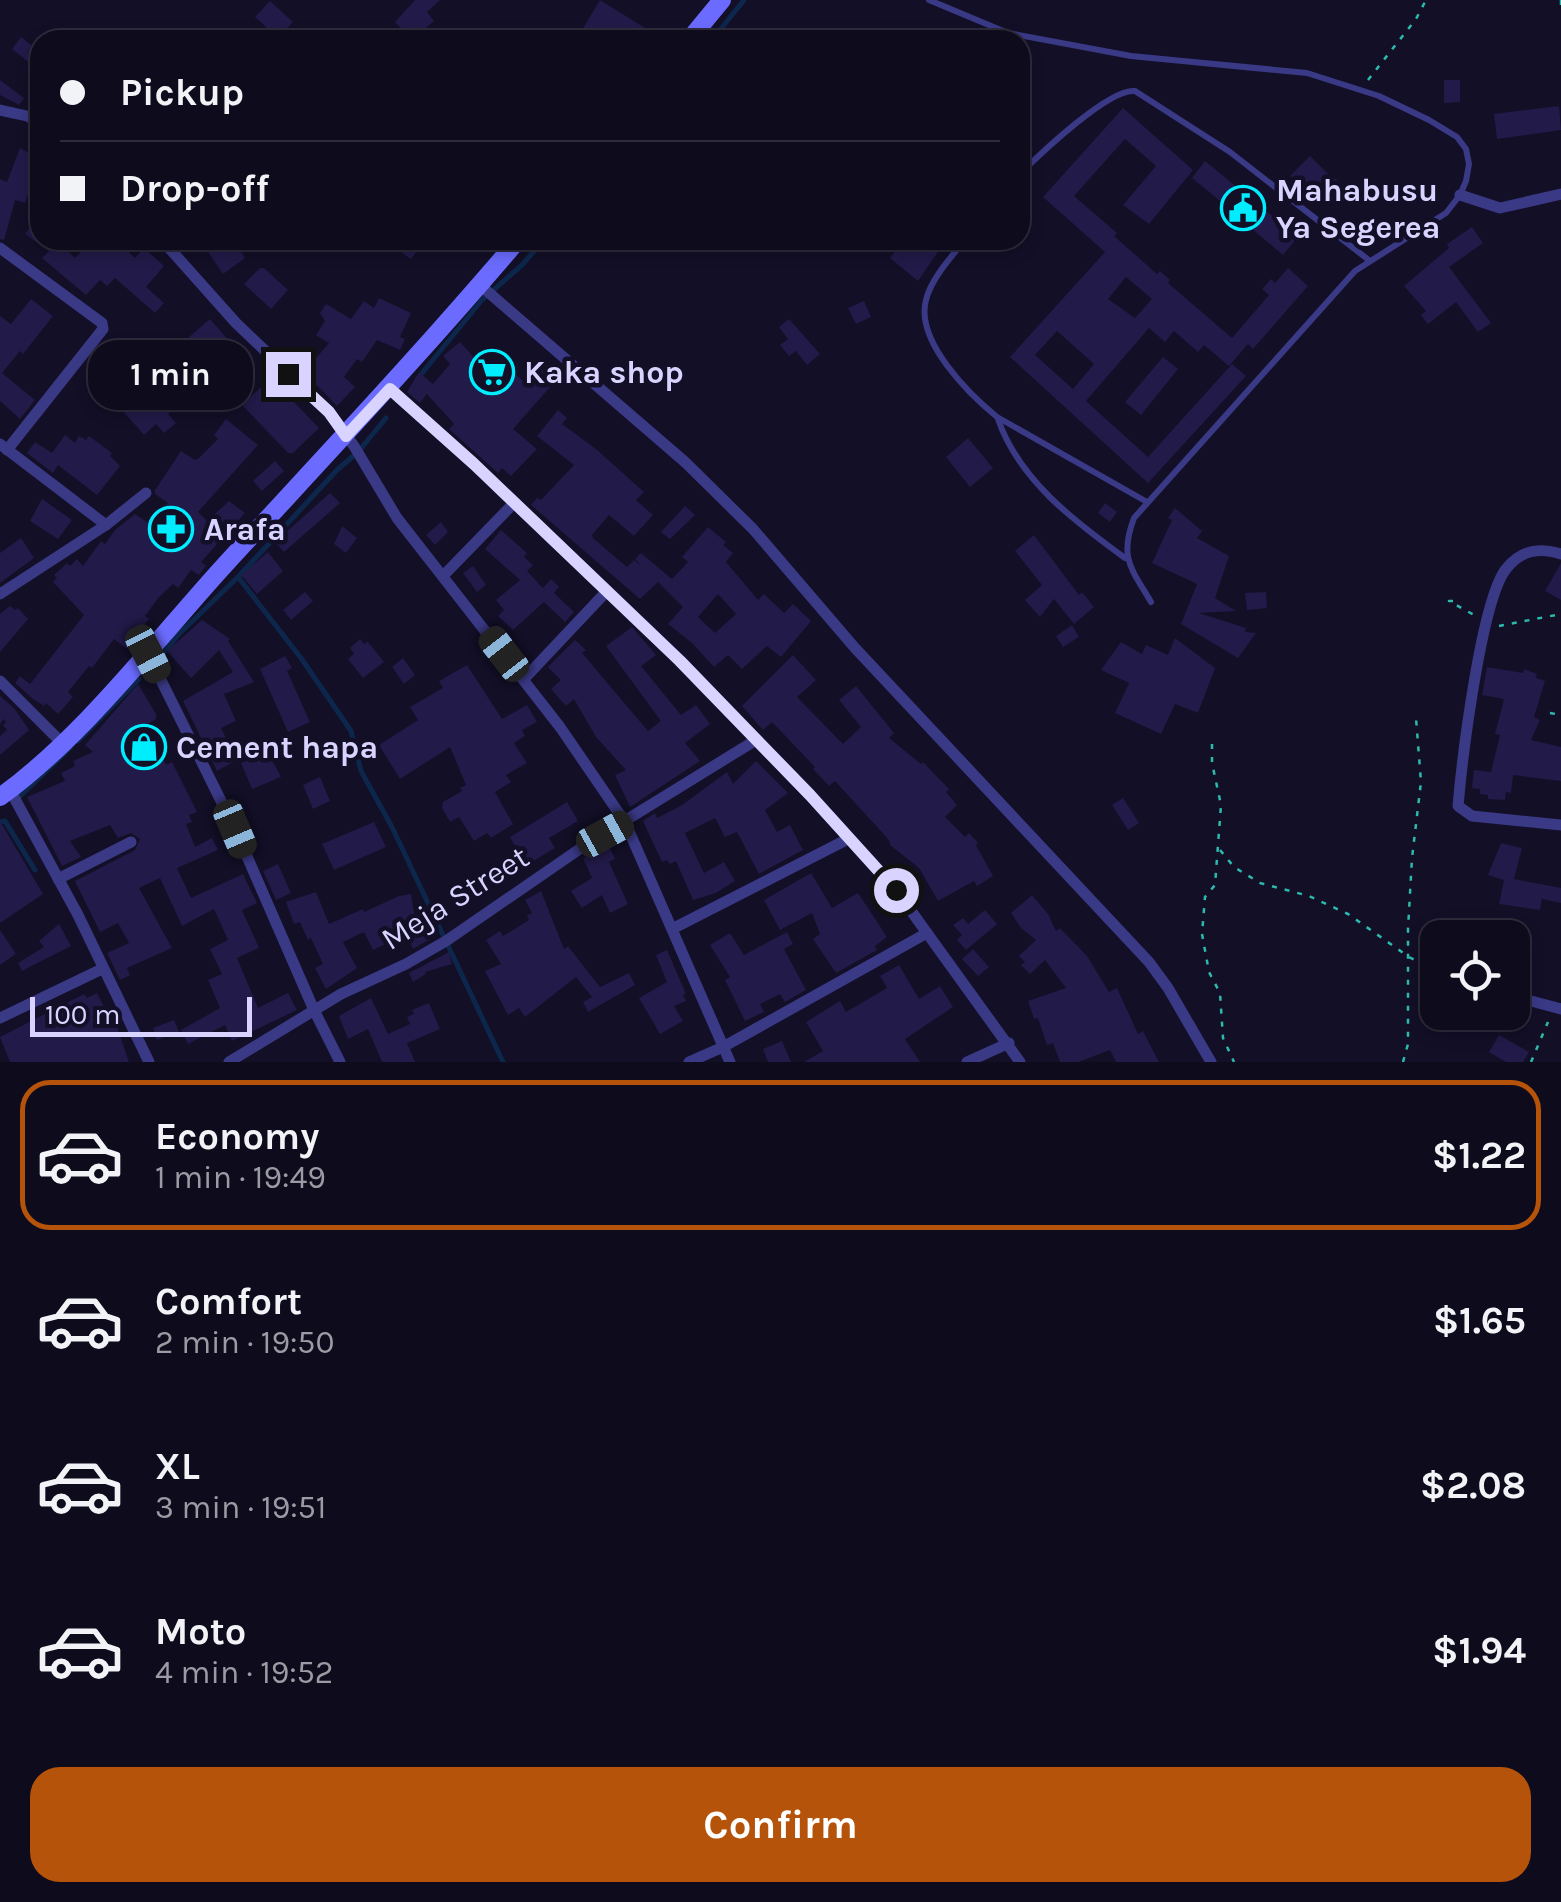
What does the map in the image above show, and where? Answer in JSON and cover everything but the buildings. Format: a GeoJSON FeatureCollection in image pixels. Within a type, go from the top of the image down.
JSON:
{"type":"FeatureCollection","features":[{"type":"Feature","properties":{"kind":"main road"},"geometry":{"type":"LineString","coordinates":[[697,30],[722,0]]}},
{"type":"Feature","properties":{"kind":"main road"},"geometry":{"type":"LineString","coordinates":[[5,794],[62,743],[148,654],[390,389],[510,250]]}},
{"type":"Feature","properties":{"kind":"street"},"geometry":{"type":"LineString","coordinates":[[0,110],[30,118]]}},
{"type":"Feature","properties":{"kind":"street"},"geometry":{"type":"LineString","coordinates":[[1460,195],[1500,208],[1561,194]]}},
{"type":"Feature","properties":{"kind":"street"},"geometry":{"type":"LineString","coordinates":[[0,248],[102,323],[103,329],[4,447],[106,525]]}},
{"type":"Feature","properties":{"kind":"street"},"geometry":{"type":"LineString","coordinates":[[171,250],[236,323],[329,412],[398,518],[524,679],[625,822],[730,1062]]}},
{"type":"Feature","properties":{"kind":"street"},"geometry":{"type":"LineString","coordinates":[[480,285],[684,462],[768,545],[855,648],[1149,962],[1211,1062]]}},
{"type":"Feature","properties":{"kind":"street"},"geometry":{"type":"LineString","coordinates":[[390,389],[680,661],[756,740],[896,890],[1020,1062]]}},
{"type":"Feature","properties":{"kind":"street"},"geometry":{"type":"LineString","coordinates":[[0,594],[106,525],[146,493]]}},
{"type":"Feature","properties":{"kind":"street"},"geometry":{"type":"LineString","coordinates":[[443,576],[514,503]]}},
{"type":"Feature","properties":{"kind":"street"},"geometry":{"type":"LineString","coordinates":[[1561,554],[1535,550],[1514,559],[1499,579],[1470,710],[1458,806],[1472,816],[1561,826]]}},
{"type":"Feature","properties":{"kind":"street"},"geometry":{"type":"LineString","coordinates":[[524,679],[606,592]]}},
{"type":"Feature","properties":{"kind":"street"},"geometry":{"type":"LineString","coordinates":[[148,654],[235,829],[340,1062]]}},
{"type":"Feature","properties":{"kind":"street"},"geometry":{"type":"LineString","coordinates":[[0,681],[62,743]]}},
{"type":"Feature","properties":{"kind":"street","name":"Meja Street"},"geometry":{"type":"LineString","coordinates":[[228,1062],[314,1010],[446,941],[584,846],[756,740]]}},
{"type":"Feature","properties":{"kind":"street"},"geometry":{"type":"LineString","coordinates":[[5,794],[58,879],[148,1062]]}},
{"type":"Feature","properties":{"kind":"street"},"geometry":{"type":"LineString","coordinates":[[672,929],[848,839]]}},
{"type":"Feature","properties":{"kind":"street"},"geometry":{"type":"LineString","coordinates":[[58,879],[131,842]]}},
{"type":"Feature","properties":{"kind":"street"},"geometry":{"type":"LineString","coordinates":[[689,1062],[723,1047],[927,933]]}},
{"type":"Feature","properties":{"kind":"street"},"geometry":{"type":"LineString","coordinates":[[0,1018],[102,970]]}},
{"type":"Feature","properties":{"kind":"street"},"geometry":{"type":"LineString","coordinates":[[1530,1001],[1558,1008]]}},
{"type":"Feature","properties":{"kind":"street"},"geometry":{"type":"LineString","coordinates":[[968,1062],[1009,1043]]}},
{"type":"Feature","properties":{"kind":"lane"},"geometry":{"type":"LineString","coordinates":[[929,0],[1003,30]]}},
{"type":"Feature","properties":{"kind":"lane"},"geometry":{"type":"LineString","coordinates":[[1030,36],[1132,56],[1307,72],[1429,120],[1457,138],[1466,149],[1469,164],[1460,195],[1432,224],[1355,270],[1147,502],[1134,518],[1128,534],[1126,559]]}},
{"type":"Feature","properties":{"kind":"lane"},"geometry":{"type":"LineString","coordinates":[[1030,166],[1106,102],[1124,90],[1134,91],[1230,152],[1370,261]]}},
{"type":"Feature","properties":{"kind":"lane"},"geometry":{"type":"LineString","coordinates":[[957,250],[926,297],[925,320],[950,368],[998,418],[1147,502]]}},
{"type":"Feature","properties":{"kind":"lane"},"geometry":{"type":"LineString","coordinates":[[998,418],[1006,444],[1032,479],[1080,526],[1126,559],[1152,602]]}},
{"type":"Feature","properties":{"kind":"path"},"geometry":{"type":"LineString","coordinates":[[1360,90],[1392,52],[1426,0]]}},
{"type":"Feature","properties":{"kind":"path"},"geometry":{"type":"LineString","coordinates":[[1453,601],[1449,601],[1504,626],[1561,614]]}},
{"type":"Feature","properties":{"kind":"path"},"geometry":{"type":"LineString","coordinates":[[1550,713],[1561,715]]}},
{"type":"Feature","properties":{"kind":"path"},"geometry":{"type":"LineString","coordinates":[[1403,1062],[1408,1044],[1412,858],[1421,782],[1416,718]]}},
{"type":"Feature","properties":{"kind":"path"},"geometry":{"type":"LineString","coordinates":[[1212,744],[1221,805],[1214,885],[1205,897],[1202,934],[1208,972],[1220,993],[1223,1038],[1234,1062]]}},
{"type":"Feature","properties":{"kind":"path"},"geometry":{"type":"LineString","coordinates":[[1218,848],[1234,867],[1260,883],[1310,896],[1348,914],[1420,962]]}},
{"type":"Feature","properties":{"kind":"path"},"geometry":{"type":"LineString","coordinates":[[1531,1062],[1558,1008]]}},
{"type":"Feature","properties":{"kind":"waterway"},"geometry":{"type":"LineString","coordinates":[[720,30],[744,0]]}},
{"type":"Feature","properties":{"kind":"waterway"},"geometry":{"type":"LineString","coordinates":[[418,378],[482,300],[535,250]]}},
{"type":"Feature","properties":{"kind":"waterway"},"geometry":{"type":"LineString","coordinates":[[159,659],[386,418]]}},
{"type":"Feature","properties":{"kind":"waterway"},"geometry":{"type":"LineString","coordinates":[[238,577],[351,731],[361,771],[392,827],[503,1062]]}},
{"type":"Feature","properties":{"kind":"waterway"},"geometry":{"type":"LineString","coordinates":[[78,741],[139,679]]}},
{"type":"Feature","properties":{"kind":"waterway"},"geometry":{"type":"LineString","coordinates":[[17,799],[70,748]]}},
{"type":"Feature","properties":{"kind":"waterway"},"geometry":{"type":"LineString","coordinates":[[0,822],[5,821],[35,870]]}},
{"type":"Feature","properties":{"kind":"place","name":"Mahabusu Ya Segerea"},"geometry":{"type":"Point","coordinates":[1243,208]}},
{"type":"Feature","properties":{"kind":"place","name":"Kaka shop"},"geometry":{"type":"Point","coordinates":[492,372]}},
{"type":"Feature","properties":{"kind":"place","name":"Arafa"},"geometry":{"type":"Point","coordinates":[171,529]}},
{"type":"Feature","properties":{"kind":"place","name":"Cement hapa"},"geometry":{"type":"Point","coordinates":[144,747]}},
{"type":"Feature","properties":{"kind":"route"},"geometry":{"type":"LineString","coordinates":[[288,374],[329,412],[346,436],[390,389],[680,661],[896,890]]}}]}
